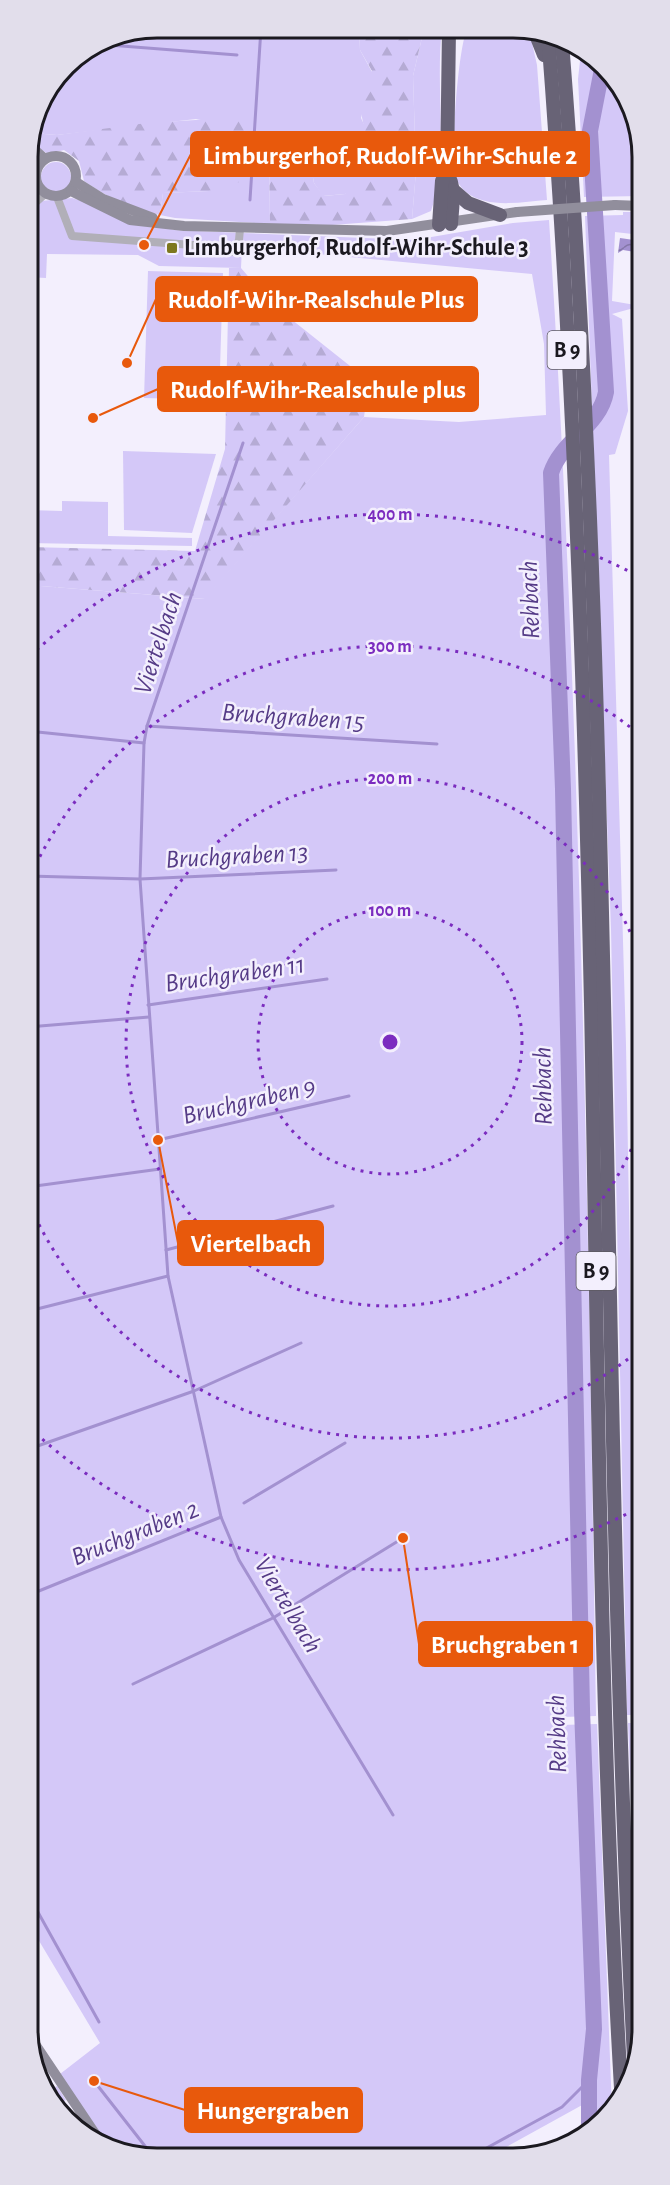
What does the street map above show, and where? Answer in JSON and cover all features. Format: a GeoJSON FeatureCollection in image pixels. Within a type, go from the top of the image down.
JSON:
{"type":"FeatureCollection","features":[{"type":"Feature","properties":{"kind":"highway"},"geometry":{"type":"LineString","coordinates":[[450,38],[447,173],[453,190],[468,202],[500,215]]}},
{"type":"Feature","properties":{"kind":"highway"},"geometry":{"type":"LineString","coordinates":[[450,46],[454,38]]}},
{"type":"Feature","properties":{"kind":"highway"},"geometry":{"type":"LineString","coordinates":[[539,41],[551,83]]}},
{"type":"Feature","properties":{"kind":"highway","name":"B 9"},"geometry":{"type":"LineString","coordinates":[[549,43],[573,453],[590,987],[605,1728],[621,2080]]}},
{"type":"Feature","properties":{"kind":"highway","name":"B 9"},"geometry":{"type":"LineString","coordinates":[[563,49],[585,416],[602,888],[624,1862],[632,2019]]}},
{"type":"Feature","properties":{"kind":"highway"},"geometry":{"type":"LineString","coordinates":[[565,73],[573,54]]}},
{"type":"Feature","properties":{"kind":"highway"},"geometry":{"type":"LineString","coordinates":[[445,224],[442,181],[447,173]]}},
{"type":"Feature","properties":{"kind":"highway"},"geometry":{"type":"LineString","coordinates":[[445,224],[453,190]]}},
{"type":"Feature","properties":{"kind":"main road"},"geometry":{"type":"LineString","coordinates":[[38,153],[45,159]]}},
{"type":"Feature","properties":{"kind":"main road"},"geometry":{"type":"LineString","coordinates":[[38,167],[45,159],[57,156],[69,160],[76,170],[73,187],[57,197],[42,190],[38,172]]}},
{"type":"Feature","properties":{"kind":"main road"},"geometry":{"type":"LineString","coordinates":[[73,187],[130,220],[240,229],[361,232],[445,224],[517,212],[633,206]]}},
{"type":"Feature","properties":{"kind":"main road"},"geometry":{"type":"LineString","coordinates":[[40,2051],[91,2128]]}},
{"type":"Feature","properties":{"kind":"street"},"geometry":{"type":"LineString","coordinates":[[38,192],[42,190]]}},
{"type":"Feature","properties":{"kind":"street"},"geometry":{"type":"LineString","coordinates":[[38,195],[42,190]]}},
{"type":"Feature","properties":{"kind":"street"},"geometry":{"type":"LineString","coordinates":[[57,197],[72,236],[206,246],[234,252],[239,240],[240,229]]}},
{"type":"Feature","properties":{"kind":"green space"},"geometry":{"type":"Polygon","coordinates":[[[156,38],[359,38],[360,50],[372,72],[361,118],[368,133],[376,175],[345,194],[323,196],[314,183],[311,167],[297,152],[269,154],[270,224],[175,218],[160,215],[163,193],[209,191],[248,144],[248,130],[196,119],[57,135],[44,134],[41,131],[42,126],[53,97],[72,72],[97,53],[126,42],[156,38]]]}},
{"type":"Feature","properties":{"kind":"green space"},"geometry":{"type":"Polygon","coordinates":[[[359,38],[422,38],[413,76],[416,171],[412,219],[332,225],[270,224],[269,154],[297,152],[311,167],[314,183],[324,196],[345,194],[357,176],[376,175],[359,94],[361,85],[372,71],[360,50],[359,38]]]}},
{"type":"Feature","properties":{"kind":"green space"},"geometry":{"type":"Polygon","coordinates":[[[422,38],[441,38],[441,147],[436,192],[431,211],[412,219],[416,171],[413,76],[422,38]]]}},
{"type":"Feature","properties":{"kind":"green space"},"geometry":{"type":"Polygon","coordinates":[[[465,38],[531,39],[537,65],[547,200],[516,203],[484,201],[466,192],[457,181],[454,129],[465,38]]]}},
{"type":"Feature","properties":{"kind":"green space"},"geometry":{"type":"Polygon","coordinates":[[[580,58],[598,72],[620,104],[630,133],[633,156],[633,196],[584,197],[578,79],[580,58]]]}},
{"type":"Feature","properties":{"kind":"green space"},"geometry":{"type":"Polygon","coordinates":[[[262,116],[267,121],[263,131],[248,131],[246,180],[209,191],[163,193],[160,215],[120,202],[84,181],[79,161],[64,150],[48,154],[38,147],[41,131],[44,134],[57,135],[147,123],[262,116]]]}},
{"type":"Feature","properties":{"kind":"green space"},"geometry":{"type":"Polygon","coordinates":[[[56,162],[62,163],[70,171],[70,183],[62,191],[56,192],[50,191],[42,183],[41,177],[42,171],[50,163],[56,162]]]}},
{"type":"Feature","properties":{"kind":"green space"},"geometry":{"type":"Polygon","coordinates":[[[72,198],[174,230],[414,240],[513,223],[549,220],[569,594],[582,968],[596,1716],[562,1717],[561,1725],[597,1724],[611,2096],[584,2124],[584,2104],[504,2148],[156,2148],[133,2145],[100,2133],[60,2074],[100,2043],[38,1939],[38,586],[204,599],[364,417],[459,422],[546,415],[544,344],[532,274],[242,247],[241,268],[159,266],[138,255],[47,254],[46,278],[38,278],[38,204],[41,201],[72,198]]]}},
{"type":"Feature","properties":{"kind":"green space"},"geometry":{"type":"Polygon","coordinates":[[[623,212],[633,212],[633,234],[615,232],[612,301],[633,305],[633,308],[612,314],[622,319],[628,411],[615,454],[609,455],[626,1045],[632,1389],[632,1715],[627,1715],[611,929],[585,216],[623,215],[623,212]]]}},
{"type":"Feature","properties":{"kind":"green space"},"geometry":{"type":"Polygon","coordinates":[[[229,268],[241,268],[272,304],[369,381],[364,417],[205,599],[38,586],[38,547],[195,551],[225,449],[229,268]]]}},
{"type":"Feature","properties":{"kind":"green space"},"geometry":{"type":"Polygon","coordinates":[[[148,271],[223,273],[219,400],[144,398],[148,271]]]}},
{"type":"Feature","properties":{"kind":"green space"},"geometry":{"type":"Polygon","coordinates":[[[123,451],[216,454],[192,533],[124,530],[123,451]]]}},
{"type":"Feature","properties":{"kind":"green space"},"geometry":{"type":"Polygon","coordinates":[[[62,501],[108,502],[108,536],[192,538],[192,546],[38,543],[38,510],[62,511],[62,501]]]}},
{"type":"Feature","properties":{"kind":"green space"},"geometry":{"type":"Polygon","coordinates":[[[628,1723],[632,1723],[632,1816],[628,1723]]]}},
{"type":"Feature","properties":{"kind":"green space"},"geometry":{"type":"Polygon","coordinates":[[[57,2086],[66,2100],[63,2102],[53,2088],[57,2086]]]}},
{"type":"Feature","properties":{"kind":"water"},"geometry":{"type":"Polygon","coordinates":[[[620,238],[633,240],[633,252],[623,250],[618,253],[620,238]]]}},
{"type":"Feature","properties":{"kind":"waterway","name":"Viertelbach"},"geometry":{"type":"LineString","coordinates":[[250,200],[260,38]]}},
{"type":"Feature","properties":{"kind":"waterway"},"geometry":{"type":"LineString","coordinates":[[115,46],[237,55]]}},
{"type":"Feature","properties":{"kind":"waterway","name":"Rehbach"},"geometry":{"type":"LineString","coordinates":[[589,2120],[589,2080],[594,2029],[582,1709],[563,789],[551,473],[563,452],[596,414],[606,392],[590,131],[601,75]]}},
{"type":"Feature","properties":{"kind":"waterway","name":"Viertelbach"},"geometry":{"type":"LineString","coordinates":[[243,443],[147,726],[144,743],[140,879],[168,1276],[221,1517],[239,1560],[393,1815]]}},
{"type":"Feature","properties":{"kind":"waterway","name":"Bruchgraben 15"},"geometry":{"type":"LineString","coordinates":[[147,726],[437,744]]}},
{"type":"Feature","properties":{"kind":"waterway"},"geometry":{"type":"LineString","coordinates":[[38,732],[144,743]]}},
{"type":"Feature","properties":{"kind":"waterway","name":"Bruchgraben 13"},"geometry":{"type":"LineString","coordinates":[[38,876],[140,879],[336,870]]}},
{"type":"Feature","properties":{"kind":"waterway","name":"Bruchgraben 11"},"geometry":{"type":"LineString","coordinates":[[148,1005],[327,979]]}},
{"type":"Feature","properties":{"kind":"waterway"},"geometry":{"type":"LineString","coordinates":[[38,1026],[149,1017]]}},
{"type":"Feature","properties":{"kind":"waterway","name":"Bruchgraben 9"},"geometry":{"type":"LineString","coordinates":[[158,1140],[349,1096]]}},
{"type":"Feature","properties":{"kind":"waterway"},"geometry":{"type":"LineString","coordinates":[[38,1186],[160,1169]]}},
{"type":"Feature","properties":{"kind":"waterway"},"geometry":{"type":"LineString","coordinates":[[166,1250],[333,1206]]}},
{"type":"Feature","properties":{"kind":"waterway"},"geometry":{"type":"LineString","coordinates":[[38,1309],[168,1276]]}},
{"type":"Feature","properties":{"kind":"waterway"},"geometry":{"type":"LineString","coordinates":[[38,1446],[194,1391],[301,1343]]}},
{"type":"Feature","properties":{"kind":"waterway"},"geometry":{"type":"LineString","coordinates":[[244,1503],[345,1443]]}},
{"type":"Feature","properties":{"kind":"waterway","name":"Bruchgraben 2"},"geometry":{"type":"LineString","coordinates":[[38,1591],[221,1517]]}},
{"type":"Feature","properties":{"kind":"waterway","name":"Viertelbach"},"geometry":{"type":"LineString","coordinates":[[133,1684],[273,1618],[403,1538]]}},
{"type":"Feature","properties":{"kind":"waterway"},"geometry":{"type":"LineString","coordinates":[[38,1912],[99,2022]]}},
{"type":"Feature","properties":{"kind":"waterway"},"geometry":{"type":"LineString","coordinates":[[487,2148],[562,2107],[589,2080]]}},
{"type":"Feature","properties":{"kind":"waterway"},"geometry":{"type":"LineString","coordinates":[[94,2081],[145,2147]]}},
{"type":"Feature","properties":{"kind":"place","name":"Limburgerhof, Rudolf-Wihr-Schule 2"},"geometry":{"type":"Point","coordinates":[144,245]}},
{"type":"Feature","properties":{"kind":"place","name":"Limburgerhof, Rudolf-Wihr-Schule 3"},"geometry":{"type":"Point","coordinates":[172,248]}},
{"type":"Feature","properties":{"kind":"place","name":"Rudolf-Wihr-Realschule Plus"},"geometry":{"type":"Point","coordinates":[127,363]}},
{"type":"Feature","properties":{"kind":"place","name":"Rudolf-Wihr-Realschule plus"},"geometry":{"type":"Point","coordinates":[93,418]}},
{"type":"Feature","properties":{"kind":"place","name":"Viertelbach"},"geometry":{"type":"Point","coordinates":[158,1140]}},
{"type":"Feature","properties":{"kind":"place","name":"Bruchgraben 1"},"geometry":{"type":"Point","coordinates":[403,1538]}},
{"type":"Feature","properties":{"kind":"place","name":"Hungergraben"},"geometry":{"type":"Point","coordinates":[94,2081]}}]}
